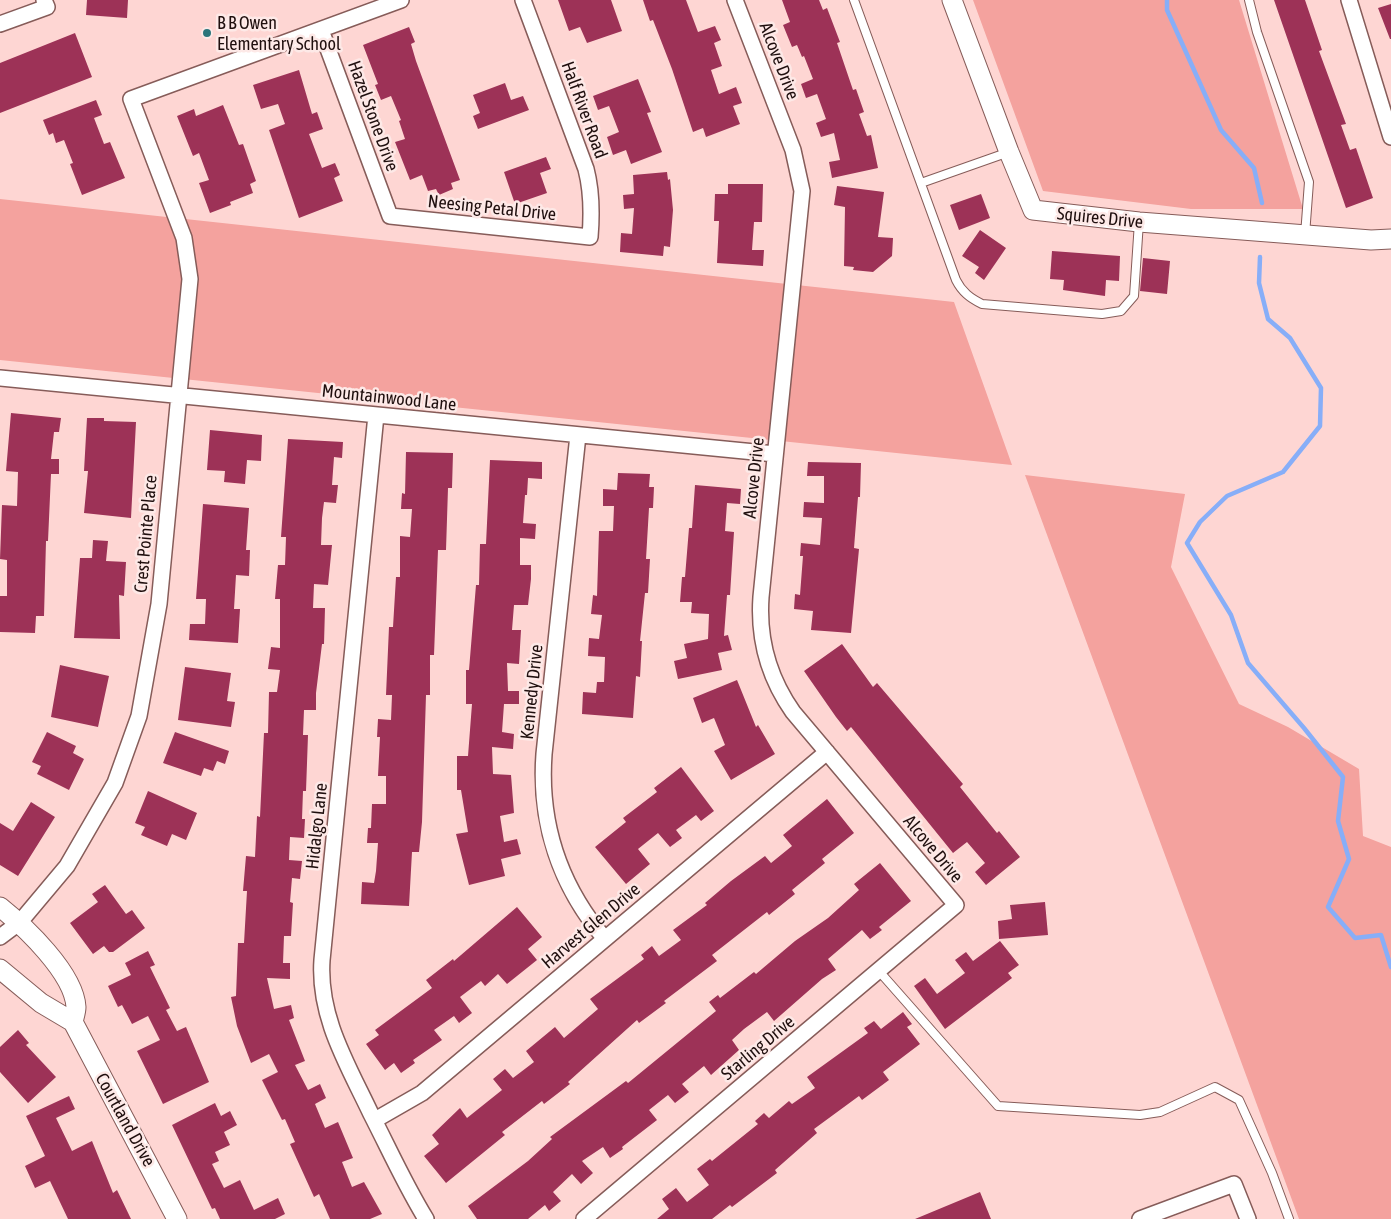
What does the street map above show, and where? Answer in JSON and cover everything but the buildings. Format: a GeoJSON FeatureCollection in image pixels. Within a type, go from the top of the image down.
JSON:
{"type":"FeatureCollection","features":[{"type":"Feature","properties":{"kind":"street"},"geometry":{"type":"LineString","coordinates":[[321,30],[401,0]]}},
{"type":"Feature","properties":{"kind":"street","name":"Half River Road"},"geometry":{"type":"LineString","coordinates":[[523,0],[586,169],[592,209],[590,237]]}},
{"type":"Feature","properties":{"kind":"street","name":"Alcove Drive"},"geometry":{"type":"LineString","coordinates":[[735,0],[793,150],[802,191],[761,597],[762,642],[770,670],[782,696],[956,905]]}},
{"type":"Feature","properties":{"kind":"street","name":"Squires Drive"},"geometry":{"type":"LineString","coordinates":[[952,0],[1009,152],[1033,210],[1139,222],[1306,235],[1391,239]]}},
{"type":"Feature","properties":{"kind":"street"},"geometry":{"type":"LineString","coordinates":[[1349,0],[1391,136]]}},
{"type":"Feature","properties":{"kind":"street"},"geometry":{"type":"LineString","coordinates":[[0,24],[45,3]]}},
{"type":"Feature","properties":{"kind":"street","name":"Crest Pointe Place"},"geometry":{"type":"LineString","coordinates":[[0,937],[20,922],[72,858],[115,783],[139,716],[159,604],[190,279],[184,238],[131,99],[321,30]]}},
{"type":"Feature","properties":{"kind":"street","name":"Hazel Stone Drive"},"geometry":{"type":"LineString","coordinates":[[321,30],[390,216]]}},
{"type":"Feature","properties":{"kind":"street","name":"Neesing Petal Drive"},"geometry":{"type":"LineString","coordinates":[[390,216],[590,237]]}},
{"type":"Feature","properties":{"kind":"street","name":"Mountainwood Lane"},"geometry":{"type":"LineString","coordinates":[[0,378],[775,454]]}},
{"type":"Feature","properties":{"kind":"street","name":"Hidalgo Lane"},"geometry":{"type":"LineString","coordinates":[[376,415],[322,971],[323,996],[331,1028],[374,1120],[426,1219]]}},
{"type":"Feature","properties":{"kind":"street","name":"Kennedy Drive"},"geometry":{"type":"LineString","coordinates":[[578,435],[544,754],[543,786],[548,830],[562,872],[584,911],[605,939]]}},
{"type":"Feature","properties":{"kind":"street","name":"Harvest Glen Drive"},"geometry":{"type":"LineString","coordinates":[[374,1120],[422,1093],[827,752]]}},
{"type":"Feature","properties":{"kind":"street","name":"Starling Drive"},"geometry":{"type":"LineString","coordinates":[[584,1219],[956,905]]}},
{"type":"Feature","properties":{"kind":"street","name":"Courtland Drive"},"geometry":{"type":"LineString","coordinates":[[0,907],[20,922],[50,954],[68,984],[76,1006],[73,1022],[177,1219]]}},
{"type":"Feature","properties":{"kind":"street"},"geometry":{"type":"LineString","coordinates":[[0,969],[41,1003],[73,1022]]}},
{"type":"Feature","properties":{"kind":"street"},"geometry":{"type":"LineString","coordinates":[[1140,1219],[1234,1184],[1248,1219]]}},
{"type":"Feature","properties":{"kind":"lane"},"geometry":{"type":"LineString","coordinates":[[854,0],[961,290],[982,304],[1102,314],[1121,311],[1134,296],[1139,222]]}},
{"type":"Feature","properties":{"kind":"lane"},"geometry":{"type":"LineString","coordinates":[[1249,0],[1309,182],[1306,235]]}},
{"type":"Feature","properties":{"kind":"lane"},"geometry":{"type":"LineString","coordinates":[[921,184],[1009,152]]}},
{"type":"Feature","properties":{"kind":"lane"},"geometry":{"type":"LineString","coordinates":[[878,970],[998,1106],[1140,1115],[1160,1112],[1215,1087],[1239,1100],[1272,1173],[1289,1219]]}},
{"type":"Feature","properties":{"kind":"shaded area"},"geometry":{"type":"Polygon","coordinates":[[[973,0],[1239,0],[1303,209],[1191,209],[1043,191],[973,0]]]}},
{"type":"Feature","properties":{"kind":"shaded area"},"geometry":{"type":"Polygon","coordinates":[[[0,199],[954,302],[1012,465],[0,360],[0,199]]]}},
{"type":"Feature","properties":{"kind":"shaded area"},"geometry":{"type":"Polygon","coordinates":[[[1025,475],[1185,494],[1171,567],[1239,704],[1288,727],[1359,769],[1363,836],[1391,847],[1391,1219],[1299,1219],[1025,475]]]}},
{"type":"Feature","properties":{"kind":"waterway"},"geometry":{"type":"LineString","coordinates":[[1167,0],[1167,10],[1221,130],[1254,168],[1262,203]]}},
{"type":"Feature","properties":{"kind":"waterway"},"geometry":{"type":"LineString","coordinates":[[1260,257],[1259,283],[1268,319],[1290,338],[1321,388],[1320,426],[1283,472],[1227,496],[1200,522],[1187,543],[1231,615],[1248,663],[1343,777],[1338,821],[1349,859],[1328,907],[1355,938],[1381,935],[1391,967]]}},
{"type":"Feature","properties":{"kind":"place","name":"B B Owen Elementary School"},"geometry":{"type":"Point","coordinates":[207,33]}}]}
